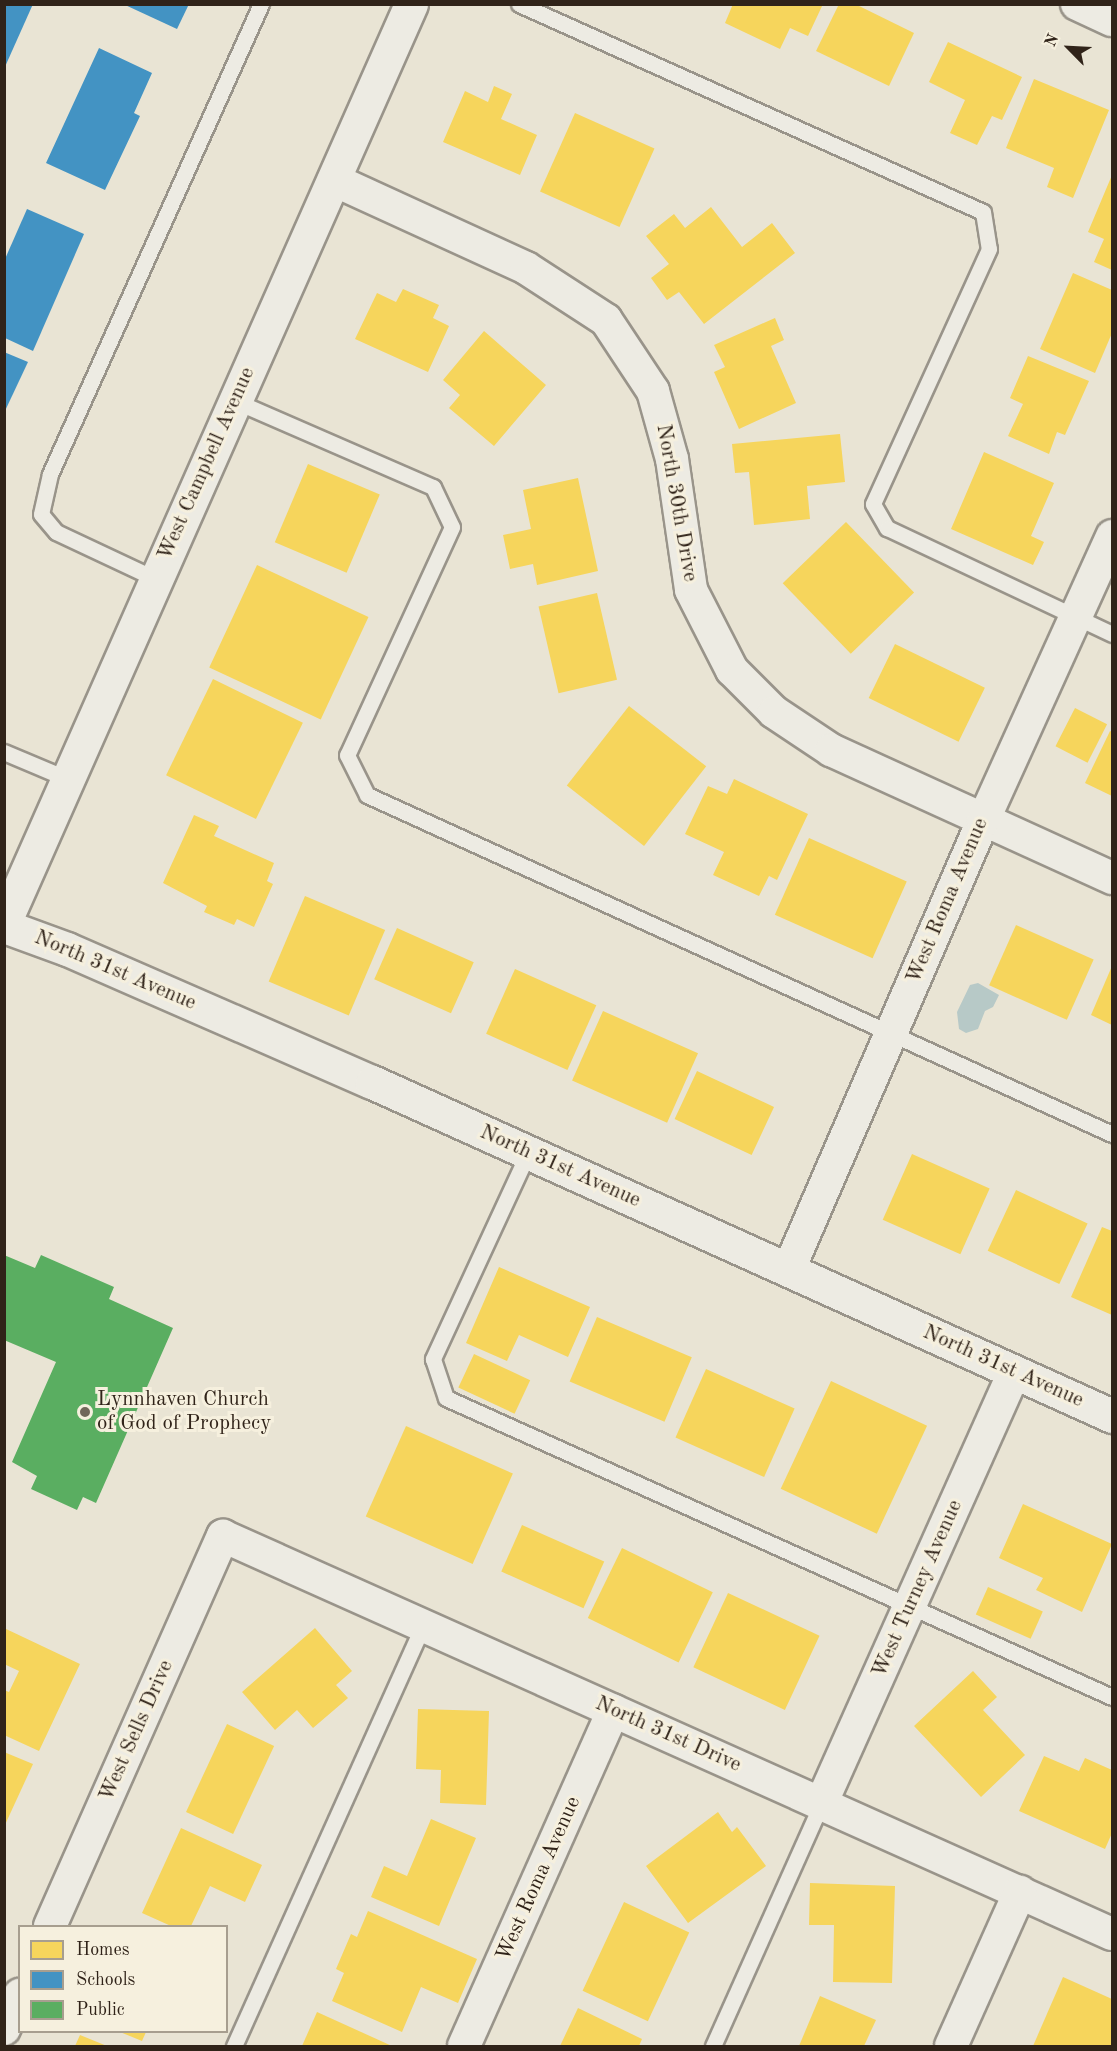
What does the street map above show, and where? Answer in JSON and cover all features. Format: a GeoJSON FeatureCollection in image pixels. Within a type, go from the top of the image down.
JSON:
{"type":"FeatureCollection","features":[{"type":"Feature","properties":{"kind":"street","name":"West Campbell Avenue"},"geometry":{"type":"LineString","coordinates":[[4,925],[411,4]]}},
{"type":"Feature","properties":{"kind":"street"},"geometry":{"type":"LineString","coordinates":[[1077,4],[1113,20]]}},
{"type":"Feature","properties":{"kind":"street","name":"North 30th Drive"},"geometry":{"type":"LineString","coordinates":[[334,180],[526,268],[606,320],[653,391],[672,459],[691,590],[732,670],[774,712],[831,750],[983,821],[1113,878]]}},
{"type":"Feature","properties":{"kind":"street","name":"West Roma Avenue"},"geometry":{"type":"LineString","coordinates":[[789,1269],[983,821],[1113,536]]}},
{"type":"Feature","properties":{"kind":"street","name":"North 31st Avenue"},"geometry":{"type":"LineString","coordinates":[[4,925],[67,949],[528,1153],[1113,1416]]}},
{"type":"Feature","properties":{"kind":"street","name":"West Turney Avenue"},"geometry":{"type":"LineString","coordinates":[[821,1804],[1014,1372]]}},
{"type":"Feature","properties":{"kind":"street","name":"North 31st Drive"},"geometry":{"type":"LineString","coordinates":[[223,1536],[1113,1934]]}},
{"type":"Feature","properties":{"kind":"street","name":"West Sells Drive"},"geometry":{"type":"LineString","coordinates":[[50,1925],[223,1536]]}},
{"type":"Feature","properties":{"kind":"street","name":"West Roma Avenue"},"geometry":{"type":"LineString","coordinates":[[464,2046],[613,1711]]}},
{"type":"Feature","properties":{"kind":"street"},"geometry":{"type":"LineString","coordinates":[[951,2046],[1020,1892]]}},
{"type":"Feature","properties":{"kind":"street"},"geometry":{"type":"LineString","coordinates":[[4,2029],[18,1999]]}},
{"type":"Feature","properties":{"kind":"lane"},"geometry":{"type":"LineString","coordinates":[[156,579],[56,532],[41,514],[50,474],[261,4]]}},
{"type":"Feature","properties":{"kind":"lane"},"geometry":{"type":"LineString","coordinates":[[519,4],[983,212],[989,249],[873,504],[887,528],[1113,634]]}},
{"type":"Feature","properties":{"kind":"lane"},"geometry":{"type":"LineString","coordinates":[[235,401],[433,488],[452,527],[347,755],[367,795],[890,1035],[1113,1134]]}},
{"type":"Feature","properties":{"kind":"lane"},"geometry":{"type":"LineString","coordinates":[[4,752],[68,779]]}},
{"type":"Feature","properties":{"kind":"lane"},"geometry":{"type":"LineString","coordinates":[[528,1153],[433,1359],[446,1398],[1113,1697]]}},
{"type":"Feature","properties":{"kind":"lane"},"geometry":{"type":"LineString","coordinates":[[234,2046],[423,1626]]}},
{"type":"Feature","properties":{"kind":"lane"},"geometry":{"type":"LineString","coordinates":[[713,2046],[821,1804]]}},
{"type":"Feature","properties":{"kind":"shaded area"},"geometry":{"type":"Polygon","coordinates":[[[978,983],[999,995],[993,1007],[985,1011],[978,1029],[966,1033],[959,1029],[957,1012],[970,985],[978,983]]]}},
{"type":"Feature","properties":{"kind":"building: Homes"},"geometry":{"type":"Polygon","coordinates":[[[733,4],[823,4],[808,36],[790,28],[780,49],[725,23],[733,4]]]}},
{"type":"Feature","properties":{"kind":"building: Homes"},"geometry":{"type":"Polygon","coordinates":[[[839,4],[855,4],[914,33],[889,86],[816,51],[839,4]]]}},
{"type":"Feature","properties":{"kind":"building: Homes"},"geometry":{"type":"Polygon","coordinates":[[[948,42],[1022,77],[1002,120],[992,116],[977,145],[950,133],[965,100],[929,82],[948,42]]]}},
{"type":"Feature","properties":{"kind":"building: Homes"},"geometry":{"type":"Polygon","coordinates":[[[1034,79],[1109,110],[1073,198],[1047,187],[1054,168],[1006,148],[1034,79]]]}},
{"type":"Feature","properties":{"kind":"building: Homes"},"geometry":{"type":"Polygon","coordinates":[[[494,86],[512,94],[501,119],[537,135],[520,175],[443,142],[465,91],[488,102],[494,86]]]}},
{"type":"Feature","properties":{"kind":"building: Homes"},"geometry":{"type":"Polygon","coordinates":[[[575,113],[654,148],[619,227],[540,192],[575,113]]]}},
{"type":"Feature","properties":{"kind":"building: Homes"},"geometry":{"type":"Polygon","coordinates":[[[1112,175],[1112,270],[1094,262],[1104,239],[1088,232],[1112,175]]]}},
{"type":"Feature","properties":{"kind":"building: Homes"},"geometry":{"type":"Polygon","coordinates":[[[711,207],[742,247],[772,223],[795,253],[704,324],[679,292],[667,300],[651,278],[669,264],[646,236],[674,214],[685,228],[711,207]]]}},
{"type":"Feature","properties":{"kind":"building: Homes"},"geometry":{"type":"Polygon","coordinates":[[[1073,273],[1112,290],[1112,333],[1095,373],[1040,349],[1073,273]]]}},
{"type":"Feature","properties":{"kind":"building: Homes"},"geometry":{"type":"Polygon","coordinates":[[[403,289],[439,305],[433,318],[449,326],[428,372],[355,339],[377,293],[396,302],[403,289]]]}},
{"type":"Feature","properties":{"kind":"building: Homes"},"geometry":{"type":"Polygon","coordinates":[[[775,318],[784,340],[771,346],[796,403],[739,429],[714,372],[725,367],[714,345],[775,318]]]}},
{"type":"Feature","properties":{"kind":"building: Homes"},"geometry":{"type":"Polygon","coordinates":[[[484,331],[546,385],[494,446],[449,408],[460,395],[443,380],[484,331]]]}},
{"type":"Feature","properties":{"kind":"building: Homes"},"geometry":{"type":"Polygon","coordinates":[[[1028,356],[1089,381],[1065,435],[1057,432],[1049,454],[1008,436],[1023,404],[1010,398],[1028,356]]]}},
{"type":"Feature","properties":{"kind":"building: Homes"},"geometry":{"type":"Polygon","coordinates":[[[840,434],[845,482],[807,486],[810,519],[754,525],[749,472],[735,473],[732,444],[840,434]]]}},
{"type":"Feature","properties":{"kind":"building: Homes"},"geometry":{"type":"Polygon","coordinates":[[[984,452],[1054,483],[1031,536],[1044,542],[1033,565],[951,529],[984,452]]]}},
{"type":"Feature","properties":{"kind":"building: Homes"},"geometry":{"type":"Polygon","coordinates":[[[308,464],[380,494],[347,573],[275,542],[308,464]]]}},
{"type":"Feature","properties":{"kind":"building: Homes"},"geometry":{"type":"Polygon","coordinates":[[[578,478],[598,571],[537,585],[533,564],[510,569],[503,535],[531,529],[523,490],[578,478]]]}},
{"type":"Feature","properties":{"kind":"building: Homes"},"geometry":{"type":"Polygon","coordinates":[[[846,522],[914,592],[851,654],[783,583],[846,522]]]}},
{"type":"Feature","properties":{"kind":"building: Homes"},"geometry":{"type":"Polygon","coordinates":[[[257,565],[368,617],[321,719],[209,667],[257,565]]]}},
{"type":"Feature","properties":{"kind":"building: Homes"},"geometry":{"type":"Polygon","coordinates":[[[597,593],[617,680],[559,693],[539,606],[597,593]]]}},
{"type":"Feature","properties":{"kind":"building: Homes"},"geometry":{"type":"Polygon","coordinates":[[[895,644],[985,688],[959,742],[869,698],[895,644]]]}},
{"type":"Feature","properties":{"kind":"building: Homes"},"geometry":{"type":"Polygon","coordinates":[[[213,679],[303,723],[256,819],[166,775],[213,679]]]}},
{"type":"Feature","properties":{"kind":"building: Homes"},"geometry":{"type":"Polygon","coordinates":[[[629,706],[706,766],[644,846],[567,786],[629,706]]]}},
{"type":"Feature","properties":{"kind":"building: Homes"},"geometry":{"type":"Polygon","coordinates":[[[1075,708],[1107,724],[1088,763],[1055,746],[1075,708]]]}},
{"type":"Feature","properties":{"kind":"building: Homes"},"geometry":{"type":"Polygon","coordinates":[[[1110,731],[1112,732],[1112,796],[1085,783],[1110,731]]]}},
{"type":"Feature","properties":{"kind":"building: Homes"},"geometry":{"type":"Polygon","coordinates":[[[734,779],[808,814],[777,880],[769,876],[759,896],[713,875],[724,852],[685,834],[708,786],[727,794],[734,779]]]}},
{"type":"Feature","properties":{"kind":"building: Homes"},"geometry":{"type":"Polygon","coordinates":[[[194,815],[219,826],[214,836],[274,863],[267,881],[273,884],[254,927],[237,919],[234,925],[204,912],[207,906],[163,883],[194,815]]]}},
{"type":"Feature","properties":{"kind":"building: Homes"},"geometry":{"type":"Polygon","coordinates":[[[809,838],[907,882],[873,958],[775,915],[809,838]]]}},
{"type":"Feature","properties":{"kind":"building: Homes"},"geometry":{"type":"Polygon","coordinates":[[[305,896],[385,930],[349,1016],[269,982],[305,896]]]}},
{"type":"Feature","properties":{"kind":"building: Homes"},"geometry":{"type":"Polygon","coordinates":[[[1016,925],[1094,960],[1067,1020],[989,985],[1016,925]]]}},
{"type":"Feature","properties":{"kind":"building: Homes"},"geometry":{"type":"Polygon","coordinates":[[[397,928],[474,962],[451,1013],[374,979],[397,928]]]}},
{"type":"Feature","properties":{"kind":"building: Homes"},"geometry":{"type":"Polygon","coordinates":[[[1112,966],[1112,1025],[1091,1015],[1112,966]]]}},
{"type":"Feature","properties":{"kind":"building: Homes"},"geometry":{"type":"Polygon","coordinates":[[[515,969],[596,1005],[567,1070],[486,1034],[515,969]]]}},
{"type":"Feature","properties":{"kind":"building: Homes"},"geometry":{"type":"Polygon","coordinates":[[[603,1011],[698,1053],[667,1123],[572,1080],[603,1011]]]}},
{"type":"Feature","properties":{"kind":"building: Homes"},"geometry":{"type":"Polygon","coordinates":[[[697,1071],[774,1107],[752,1155],[675,1119],[697,1071]]]}},
{"type":"Feature","properties":{"kind":"building: Homes"},"geometry":{"type":"Polygon","coordinates":[[[912,1154],[990,1189],[960,1254],[883,1220],[912,1154]]]}},
{"type":"Feature","properties":{"kind":"building: Homes"},"geometry":{"type":"Polygon","coordinates":[[[1016,1190],[1088,1223],[1059,1284],[988,1251],[1016,1190]]]}},
{"type":"Feature","properties":{"kind":"building: Homes"},"geometry":{"type":"Polygon","coordinates":[[[1102,1227],[1112,1231],[1112,1315],[1071,1297],[1102,1227]]]}},
{"type":"Feature","properties":{"kind":"building: Homes"},"geometry":{"type":"Polygon","coordinates":[[[499,1267],[590,1307],[568,1357],[519,1335],[507,1361],[466,1343],[499,1267]]]}},
{"type":"Feature","properties":{"kind":"building: Homes"},"geometry":{"type":"Polygon","coordinates":[[[597,1317],[692,1357],[664,1422],[570,1381],[597,1317]]]}},
{"type":"Feature","properties":{"kind":"building: Homes"},"geometry":{"type":"Polygon","coordinates":[[[474,1354],[530,1380],[515,1414],[458,1388],[474,1354]]]}},
{"type":"Feature","properties":{"kind":"building: Homes"},"geometry":{"type":"Polygon","coordinates":[[[706,1369],[795,1408],[764,1477],[675,1438],[706,1369]]]}},
{"type":"Feature","properties":{"kind":"building: Homes"},"geometry":{"type":"Polygon","coordinates":[[[831,1381],[927,1426],[877,1534],[781,1489],[831,1381]]]}},
{"type":"Feature","properties":{"kind":"building: Homes"},"geometry":{"type":"Polygon","coordinates":[[[406,1426],[513,1474],[473,1564],[366,1516],[406,1426]]]}},
{"type":"Feature","properties":{"kind":"building: Homes"},"geometry":{"type":"Polygon","coordinates":[[[1023,1504],[1112,1544],[1082,1612],[1036,1590],[1043,1578],[999,1558],[1023,1504]]]}},
{"type":"Feature","properties":{"kind":"building: Homes"},"geometry":{"type":"Polygon","coordinates":[[[522,1525],[604,1562],[583,1608],[501,1572],[522,1525]]]}},
{"type":"Feature","properties":{"kind":"building: Homes"},"geometry":{"type":"Polygon","coordinates":[[[622,1548],[713,1592],[679,1662],[588,1618],[622,1548]]]}},
{"type":"Feature","properties":{"kind":"building: Homes"},"geometry":{"type":"Polygon","coordinates":[[[988,1587],[1043,1611],[1031,1639],[976,1614],[988,1587]]]}},
{"type":"Feature","properties":{"kind":"building: Homes"},"geometry":{"type":"Polygon","coordinates":[[[728,1593],[820,1636],[785,1710],[693,1667],[728,1593]]]}},
{"type":"Feature","properties":{"kind":"building: Homes"},"geometry":{"type":"Polygon","coordinates":[[[4,1628],[80,1664],[39,1751],[4,1735],[4,1690],[9,1692],[19,1671],[4,1664],[4,1628]]]}},
{"type":"Feature","properties":{"kind":"building: Homes"},"geometry":{"type":"Polygon","coordinates":[[[315,1628],[352,1671],[336,1685],[348,1698],[313,1728],[297,1710],[275,1730],[242,1692],[315,1628]]]}},
{"type":"Feature","properties":{"kind":"building: Homes"},"geometry":{"type":"Polygon","coordinates":[[[973,1671],[997,1697],[983,1710],[1025,1755],[981,1797],[914,1726],[973,1671]]]}},
{"type":"Feature","properties":{"kind":"building: Homes"},"geometry":{"type":"Polygon","coordinates":[[[418,1709],[489,1711],[486,1805],[440,1803],[441,1770],[416,1769],[418,1709]]]}},
{"type":"Feature","properties":{"kind":"building: Homes"},"geometry":{"type":"Polygon","coordinates":[[[227,1724],[274,1746],[233,1834],[186,1812],[227,1724]]]}},
{"type":"Feature","properties":{"kind":"building: Homes"},"geometry":{"type":"Polygon","coordinates":[[[4,1752],[33,1764],[4,1827],[4,1752]]]}},
{"type":"Feature","properties":{"kind":"building: Homes"},"geometry":{"type":"Polygon","coordinates":[[[1044,1756],[1079,1771],[1085,1758],[1112,1770],[1112,1833],[1105,1849],[1019,1811],[1044,1756]]]}},
{"type":"Feature","properties":{"kind":"building: Homes"},"geometry":{"type":"Polygon","coordinates":[[[718,1812],[732,1832],[737,1827],[766,1866],[688,1923],[646,1866],[718,1812]]]}},
{"type":"Feature","properties":{"kind":"building: Homes"},"geometry":{"type":"Polygon","coordinates":[[[431,1819],[476,1838],[439,1926],[371,1897],[384,1866],[407,1876],[431,1819]]]}},
{"type":"Feature","properties":{"kind":"building: Homes"},"geometry":{"type":"Polygon","coordinates":[[[181,1828],[262,1865],[245,1902],[210,1886],[191,1925],[169,1925],[142,1913],[181,1828]]]}},
{"type":"Feature","properties":{"kind":"building: Homes"},"geometry":{"type":"Polygon","coordinates":[[[810,1883],[895,1886],[892,1983],[833,1982],[834,1925],[809,1925],[810,1883]]]}},
{"type":"Feature","properties":{"kind":"building: Homes"},"geometry":{"type":"Polygon","coordinates":[[[624,1902],[689,1932],[648,2021],[583,1991],[624,1902]]]}},
{"type":"Feature","properties":{"kind":"building: Homes"},"geometry":{"type":"Polygon","coordinates":[[[368,1911],[477,1959],[458,2003],[421,1987],[402,2032],[332,2001],[344,1973],[336,1969],[351,1934],[357,1937],[368,1911]]]}},
{"type":"Feature","properties":{"kind":"building: Homes"},"geometry":{"type":"Polygon","coordinates":[[[1063,1977],[1112,1999],[1112,2046],[1033,2046],[1063,1977]]]}},
{"type":"Feature","properties":{"kind":"building: Homes"},"geometry":{"type":"Polygon","coordinates":[[[820,1996],[876,2020],[864,2046],[799,2046],[820,1996]]]}},
{"type":"Feature","properties":{"kind":"building: Homes"},"geometry":{"type":"Polygon","coordinates":[[[578,2008],[642,2039],[639,2046],[560,2046],[578,2008]]]}},
{"type":"Feature","properties":{"kind":"building: Homes"},"geometry":{"type":"Polygon","coordinates":[[[317,2012],[392,2046],[302,2046],[317,2012]]]}},
{"type":"Feature","properties":{"kind":"building: Homes"},"geometry":{"type":"Polygon","coordinates":[[[122,2033],[146,2033],[142,2041],[122,2033]]]}},
{"type":"Feature","properties":{"kind":"building: Homes"},"geometry":{"type":"Polygon","coordinates":[[[80,2035],[107,2046],[75,2046],[80,2035]]]}},
{"type":"Feature","properties":{"kind":"building: Schools"},"geometry":{"type":"Polygon","coordinates":[[[4,4],[33,4],[4,69],[4,4]]]}},
{"type":"Feature","properties":{"kind":"building: Schools"},"geometry":{"type":"Polygon","coordinates":[[[123,4],[189,4],[177,29],[123,4]]]}},
{"type":"Feature","properties":{"kind":"building: Schools"},"geometry":{"type":"Polygon","coordinates":[[[99,48],[152,73],[134,113],[140,116],[105,190],[46,163],[99,48]]]}},
{"type":"Feature","properties":{"kind":"building: Schools"},"geometry":{"type":"Polygon","coordinates":[[[27,209],[84,234],[33,351],[5,338],[5,259],[27,209]]]}},
{"type":"Feature","properties":{"kind":"building: Schools"},"geometry":{"type":"Polygon","coordinates":[[[4,352],[28,362],[4,413],[4,352]]]}},
{"type":"Feature","properties":{"kind":"building: Public","name":"Lynnhaven Church of God of Prophecy"},"geometry":{"type":"Polygon","coordinates":[[[4,1255],[35,1268],[41,1255],[114,1287],[109,1299],[173,1328],[96,1503],[83,1497],[77,1510],[31,1489],[37,1476],[12,1462],[56,1362],[4,1340],[4,1255]]]}},
{"type":"Feature","properties":{"kind":"place","name":"Lynnhaven Church of God of Prophecy"},"geometry":{"type":"Point","coordinates":[85,1412]}}]}
